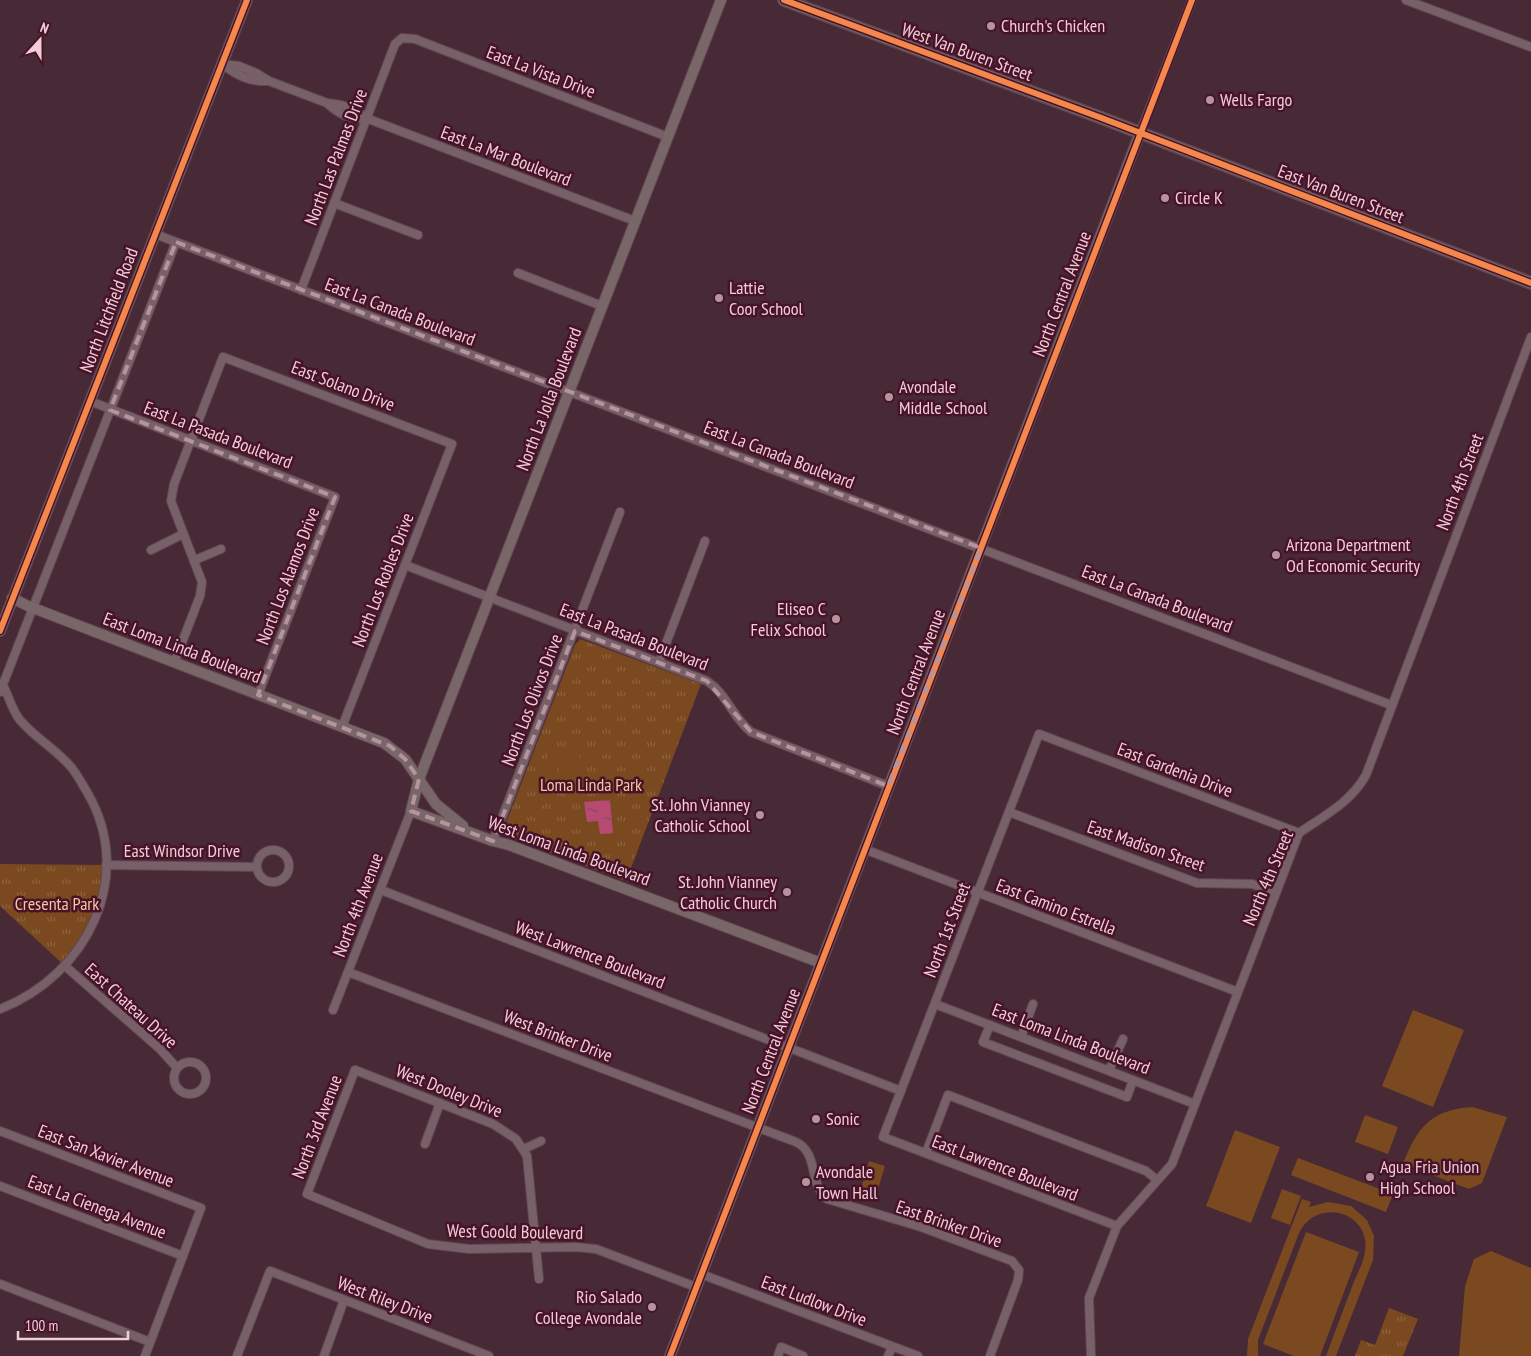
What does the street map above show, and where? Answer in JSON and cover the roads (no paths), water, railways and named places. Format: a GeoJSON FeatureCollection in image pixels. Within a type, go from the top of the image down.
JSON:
{"type":"FeatureCollection","features":[{"type":"Feature","properties":{"kind":"main road","name":"West Van Buren Street"},"geometry":{"type":"LineString","coordinates":[[784,0],[1140,133]]}},
{"type":"Feature","properties":{"kind":"main road","name":"East Van Buren Street"},"geometry":{"type":"LineString","coordinates":[[1140,133],[1531,283]]}},
{"type":"Feature","properties":{"kind":"street","name":"North Litchfield Road"},"geometry":{"type":"LineString","coordinates":[[0,630],[246,0]]}},
{"type":"Feature","properties":{"kind":"street","name":"North La Jolla Boulevard"},"geometry":{"type":"LineString","coordinates":[[411,811],[419,779],[721,0]]}},
{"type":"Feature","properties":{"kind":"street","name":"North Central Avenue"},"geometry":{"type":"LineString","coordinates":[[670,1356],[1192,0]]}},
{"type":"Feature","properties":{"kind":"street"},"geometry":{"type":"LineString","coordinates":[[1406,0],[1531,47]]}},
{"type":"Feature","properties":{"kind":"street","name":"East La Vista Drive"},"geometry":{"type":"LineString","coordinates":[[402,38],[415,39],[668,137]]}},
{"type":"Feature","properties":{"kind":"street","name":"North Las Palmas Drive"},"geometry":{"type":"LineString","coordinates":[[301,290],[395,44],[402,38]]}},
{"type":"Feature","properties":{"kind":"street","name":"East La Mar Boulevard"},"geometry":{"type":"LineString","coordinates":[[221,64],[239,66],[256,72],[269,81],[328,103],[341,105],[357,111],[366,118],[635,221]]}},
{"type":"Feature","properties":{"kind":"street"},"geometry":{"type":"LineString","coordinates":[[334,203],[418,235]]}},
{"type":"Feature","properties":{"kind":"street","name":"East La Canada Boulevard"},"geometry":{"type":"LineString","coordinates":[[155,234],[1391,705]]}},
{"type":"Feature","properties":{"kind":"street","name":"North Litchfield Road"},"geometry":{"type":"LineString","coordinates":[[1,686],[176,242]]}},
{"type":"Feature","properties":{"kind":"street"},"geometry":{"type":"LineString","coordinates":[[518,273],[602,306]]}},
{"type":"Feature","properties":{"kind":"street","name":"North 4th Street"},"geometry":{"type":"LineString","coordinates":[[1091,1356],[1089,1298],[1117,1226],[1172,1164],[1299,833],[1358,790],[1366,775],[1531,337]]}},
{"type":"Feature","properties":{"kind":"street","name":"East Solano Drive"},"geometry":{"type":"LineString","coordinates":[[191,441],[223,357],[452,444]]}},
{"type":"Feature","properties":{"kind":"street","name":"East La Pasada Boulevard"},"geometry":{"type":"LineString","coordinates":[[90,401],[335,497]]}},
{"type":"Feature","properties":{"kind":"street"},"geometry":{"type":"LineString","coordinates":[[174,663],[202,588],[195,560],[171,502],[174,484],[191,441]]}},
{"type":"Feature","properties":{"kind":"street","name":"North Los Robles Drive"},"geometry":{"type":"LineString","coordinates":[[342,727],[452,444]]}},
{"type":"Feature","properties":{"kind":"street","name":"North Los Alamos Drive"},"geometry":{"type":"LineString","coordinates":[[258,695],[335,497]]}},
{"type":"Feature","properties":{"kind":"street","name":"North Los Olivos Drive"},"geometry":{"type":"LineString","coordinates":[[493,841],[620,512]]}},
{"type":"Feature","properties":{"kind":"street"},"geometry":{"type":"LineString","coordinates":[[151,550],[183,534]]}},
{"type":"Feature","properties":{"kind":"street"},"geometry":{"type":"LineString","coordinates":[[659,662],[706,541]]}},
{"type":"Feature","properties":{"kind":"street"},"geometry":{"type":"LineString","coordinates":[[195,560],[221,549]]}},
{"type":"Feature","properties":{"kind":"street","name":"East La Pasada Boulevard"},"geometry":{"type":"LineString","coordinates":[[405,565],[659,662],[714,686],[742,725],[751,732],[888,786]]}},
{"type":"Feature","properties":{"kind":"street","name":"East Loma Linda Boulevard"},"geometry":{"type":"LineString","coordinates":[[12,598],[33,608],[342,727]]}},
{"type":"Feature","properties":{"kind":"street"},"geometry":{"type":"LineString","coordinates":[[0,1009],[23,1000],[37,991],[65,966],[84,942],[96,920],[103,896],[106,865],[103,834],[99,817],[87,792],[72,768],[22,722],[12,710],[1,686]]}},
{"type":"Feature","properties":{"kind":"street","name":"West Loma Linda Boulevard"},"geometry":{"type":"LineString","coordinates":[[342,727],[390,746],[405,759],[441,810],[474,834]]}},
{"type":"Feature","properties":{"kind":"street","name":"East Gardenia Drive"},"geometry":{"type":"LineString","coordinates":[[1039,734],[1299,833]]}},
{"type":"Feature","properties":{"kind":"street","name":"North 1st Street"},"geometry":{"type":"LineString","coordinates":[[883,1137],[1039,734]]}},
{"type":"Feature","properties":{"kind":"street","name":"West Loma Linda Boulevard"},"geometry":{"type":"LineString","coordinates":[[411,811],[493,841],[509,844],[821,963]]}},
{"type":"Feature","properties":{"kind":"street","name":"North 4th Avenue"},"geometry":{"type":"LineString","coordinates":[[333,1010],[411,811]]}},
{"type":"Feature","properties":{"kind":"street","name":"East Madison Street"},"geometry":{"type":"LineString","coordinates":[[1009,812],[1197,883],[1252,884],[1276,892]]}},
{"type":"Feature","properties":{"kind":"street","name":"East Camino Estrella"},"geometry":{"type":"LineString","coordinates":[[864,849],[1238,992]]}},
{"type":"Feature","properties":{"kind":"street","name":"East Windsor Drive"},"geometry":{"type":"LineString","coordinates":[[272,850],[285,855],[289,864],[284,878],[275,882],[261,876],[257,866],[260,857],[272,850]]}},
{"type":"Feature","properties":{"kind":"street","name":"East Windsor Drive"},"geometry":{"type":"LineString","coordinates":[[106,865],[257,866]]}},
{"type":"Feature","properties":{"kind":"street","name":"West Lawrence Boulevard"},"geometry":{"type":"LineString","coordinates":[[381,890],[788,1048]]}},
{"type":"Feature","properties":{"kind":"street","name":"East Chateau Drive"},"geometry":{"type":"LineString","coordinates":[[65,966],[160,1049],[177,1068]]}},
{"type":"Feature","properties":{"kind":"street","name":"West Brinker Drive"},"geometry":{"type":"LineString","coordinates":[[348,972],[758,1128]]}},
{"type":"Feature","properties":{"kind":"street","name":"East Loma Linda Boulevard"},"geometry":{"type":"LineString","coordinates":[[935,1004],[1195,1104]]}},
{"type":"Feature","properties":{"kind":"street"},"geometry":{"type":"LineString","coordinates":[[1021,1037],[1033,1004]]}},
{"type":"Feature","properties":{"kind":"street"},"geometry":{"type":"LineString","coordinates":[[990,1025],[984,1042],[1001,1049],[1127,1096],[1134,1080]]}},
{"type":"Feature","properties":{"kind":"street"},"geometry":{"type":"LineString","coordinates":[[1110,1070],[1123,1038]]}},
{"type":"Feature","properties":{"kind":"street"},"geometry":{"type":"LineString","coordinates":[[788,1048],[901,1091]]}},
{"type":"Feature","properties":{"kind":"street","name":"East Chateau Drive"},"geometry":{"type":"LineString","coordinates":[[185,1062],[200,1065],[206,1073],[204,1088],[191,1095],[181,1092],[173,1078],[177,1068],[185,1062]]}},
{"type":"Feature","properties":{"kind":"street","name":"West Dooley Drive"},"geometry":{"type":"LineString","coordinates":[[356,1070],[502,1128],[516,1139],[524,1149]]}},
{"type":"Feature","properties":{"kind":"street","name":"North 3rd Avenue"},"geometry":{"type":"LineString","coordinates":[[308,1194],[356,1070]]}},
{"type":"Feature","properties":{"kind":"street"},"geometry":{"type":"LineString","coordinates":[[926,1154],[948,1095],[1146,1171],[1157,1180]]}},
{"type":"Feature","properties":{"kind":"street"},"geometry":{"type":"LineString","coordinates":[[425,1144],[440,1104]]}},
{"type":"Feature","properties":{"kind":"street","name":"East Brinker Drive"},"geometry":{"type":"LineString","coordinates":[[758,1128],[796,1142],[805,1148],[810,1159],[817,1189],[827,1199],[921,1227],[1012,1262],[1019,1270],[1018,1280],[990,1356]]}},
{"type":"Feature","properties":{"kind":"street","name":"East San Xavier Avenue"},"geometry":{"type":"LineString","coordinates":[[0,1131],[202,1208],[183,1256]]}},
{"type":"Feature","properties":{"kind":"street","name":"East Lawrence Boulevard"},"geometry":{"type":"LineString","coordinates":[[883,1137],[1117,1226]]}},
{"type":"Feature","properties":{"kind":"street"},"geometry":{"type":"LineString","coordinates":[[538,1279],[529,1163],[524,1149],[541,1141]]}},
{"type":"Feature","properties":{"kind":"street","name":"East La Cienega Avenue"},"geometry":{"type":"LineString","coordinates":[[0,1186],[183,1256]]}},
{"type":"Feature","properties":{"kind":"street","name":"West Goold Boulevard"},"geometry":{"type":"LineString","coordinates":[[308,1194],[428,1244],[468,1249],[574,1247],[596,1249],[696,1287]]}},
{"type":"Feature","properties":{"kind":"street"},"geometry":{"type":"LineString","coordinates":[[144,1356],[183,1256]]}},
{"type":"Feature","properties":{"kind":"street","name":"West Riley Drive"},"geometry":{"type":"LineString","coordinates":[[237,1356],[270,1271],[489,1356]]}},
{"type":"Feature","properties":{"kind":"street","name":"East Ludlow Drive"},"geometry":{"type":"LineString","coordinates":[[701,1274],[918,1356]]}},
{"type":"Feature","properties":{"kind":"street"},"geometry":{"type":"LineString","coordinates":[[0,1284],[150,1342]]}},
{"type":"Feature","properties":{"kind":"street"},"geometry":{"type":"LineString","coordinates":[[324,1356],[344,1300]]}},
{"type":"Feature","properties":{"kind":"street"},"geometry":{"type":"LineString","coordinates":[[778,1356],[781,1347],[803,1356]]}},
{"type":"Feature","properties":{"kind":"street"},"geometry":{"type":"LineString","coordinates":[[888,1356],[892,1347]]}},
{"type":"Feature","properties":{"kind":"water"},"geometry":{"type":"Polygon","coordinates":[[[610,800],[613,833],[600,834],[598,821],[587,822],[584,802],[610,800]]]}},
{"type":"Feature","properties":{"kind":"place","name":"Church's Chicken"},"geometry":{"type":"Point","coordinates":[991,26]}},
{"type":"Feature","properties":{"kind":"place","name":"Wells Fargo"},"geometry":{"type":"Point","coordinates":[1210,100]}},
{"type":"Feature","properties":{"kind":"place","name":"Circle K"},"geometry":{"type":"Point","coordinates":[1165,198]}},
{"type":"Feature","properties":{"kind":"place","name":"Lattie Coor School"},"geometry":{"type":"Point","coordinates":[719,298]}},
{"type":"Feature","properties":{"kind":"place","name":"Avondale Middle School"},"geometry":{"type":"Point","coordinates":[889,397]}},
{"type":"Feature","properties":{"kind":"place","name":"Arizona Department Od Economic Security"},"geometry":{"type":"Point","coordinates":[1276,555]}},
{"type":"Feature","properties":{"kind":"place","name":"Eliseo C Felix School"},"geometry":{"type":"Point","coordinates":[836,619]}},
{"type":"Feature","properties":{"kind":"place","name":"St. John Vianney Catholic School"},"geometry":{"type":"Point","coordinates":[760,815]}},
{"type":"Feature","properties":{"kind":"place","name":"St. John Vianney Catholic Church"},"geometry":{"type":"Point","coordinates":[787,892]}},
{"type":"Feature","properties":{"kind":"place","name":"Sonic"},"geometry":{"type":"Point","coordinates":[816,1119]}},
{"type":"Feature","properties":{"kind":"place","name":"Agua Fria Union High School"},"geometry":{"type":"Point","coordinates":[1370,1177]}},
{"type":"Feature","properties":{"kind":"place","name":"Avondale Town Hall"},"geometry":{"type":"Point","coordinates":[806,1182]}},
{"type":"Feature","properties":{"kind":"place","name":"Rio Salado College Avondale"},"geometry":{"type":"Point","coordinates":[652,1307]}},
{"type":"Feature","properties":{"kind":"park label","name":"Loma Linda Park"},"geometry":{"type":"Point","coordinates":[591,785]}},
{"type":"Feature","properties":{"kind":"park label","name":"Cresenta Park"},"geometry":{"type":"Point","coordinates":[57,904]}}]}
